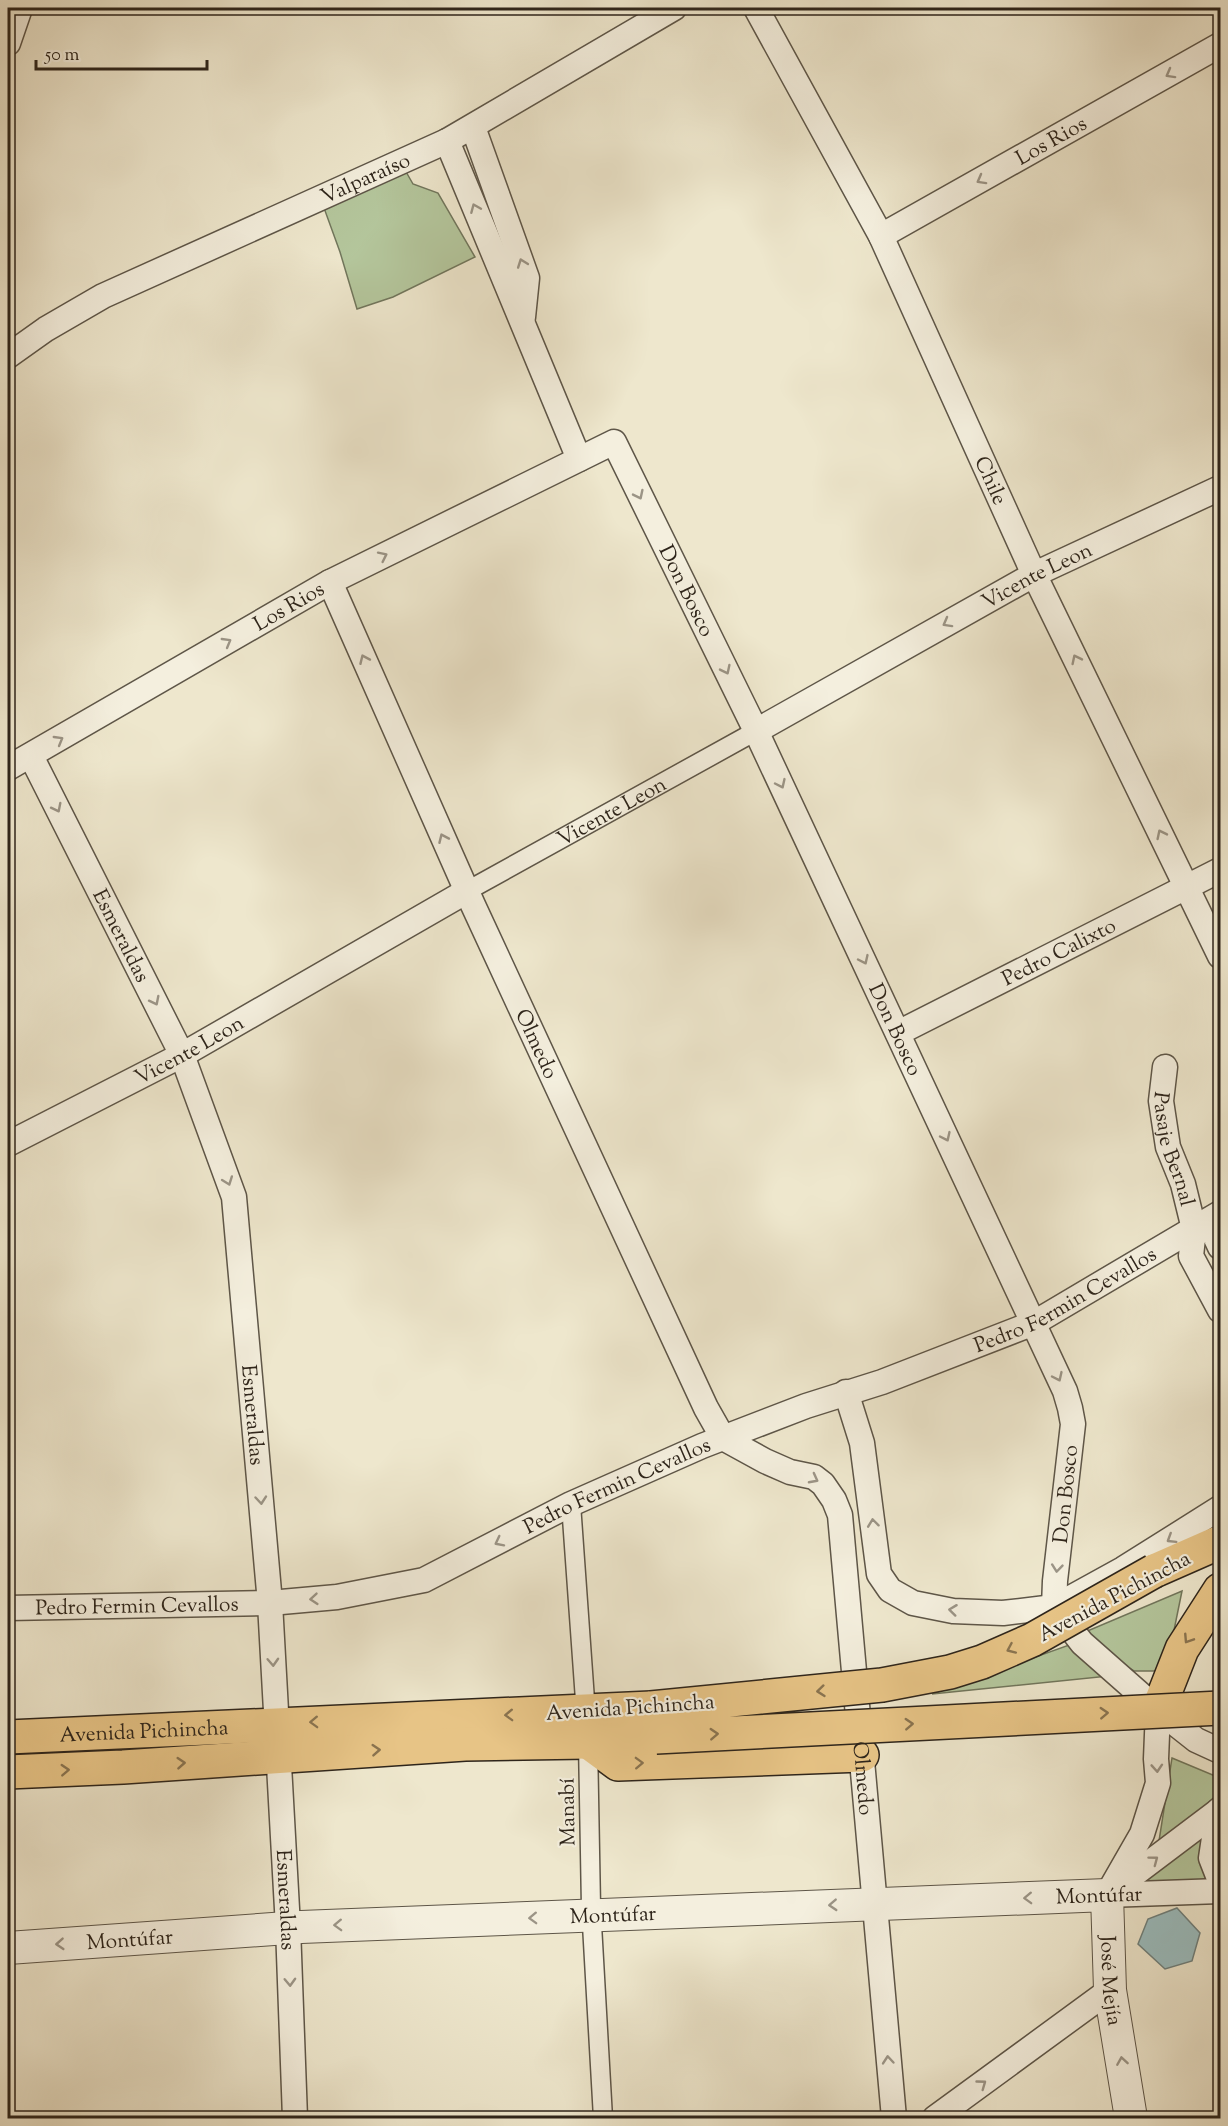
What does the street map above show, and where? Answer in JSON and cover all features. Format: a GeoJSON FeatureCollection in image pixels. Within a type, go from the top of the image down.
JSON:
{"type":"FeatureCollection","features":[{"type":"Feature","properties":{"kind":"main road","name":"Avenida Pichincha"},"geometry":{"type":"LineString","coordinates":[[653,1722],[882,1685],[950,1672],[982,1662],[1032,1640],[1154,1571],[1221,1542]]}},
{"type":"Feature","properties":{"kind":"main road"},"geometry":{"type":"LineString","coordinates":[[1158,1710],[1182,1649],[1221,1590]]}},
{"type":"Feature","properties":{"kind":"main road","name":"Avenida Pichincha"},"geometry":{"type":"LineString","coordinates":[[8,1772],[123,1767],[465,1744],[587,1727],[653,1722],[1221,1708]]}},
{"type":"Feature","properties":{"kind":"main road","name":"Avenida Pichincha"},"geometry":{"type":"LineString","coordinates":[[8,1737],[277,1724],[587,1727]]}},
{"type":"Feature","properties":{"kind":"main road"},"geometry":{"type":"LineString","coordinates":[[587,1727],[618,1764],[862,1755]]}},
{"type":"Feature","properties":{"kind":"street"},"geometry":{"type":"LineString","coordinates":[[8,43],[20,8]]}},
{"type":"Feature","properties":{"kind":"street","name":"Valparaíso"},"geometry":{"type":"LineString","coordinates":[[8,357],[46,329],[103,296],[447,141],[674,8]]}},
{"type":"Feature","properties":{"kind":"street","name":"Chile"},"geometry":{"type":"LineString","coordinates":[[756,8],[880,236],[1035,574],[1221,956]]}},
{"type":"Feature","properties":{"kind":"street","name":"Los Rios"},"geometry":{"type":"LineString","coordinates":[[880,236],[1221,45]]}},
{"type":"Feature","properties":{"kind":"street"},"geometry":{"type":"LineString","coordinates":[[473,127],[527,278],[522,320]]}},
{"type":"Feature","properties":{"kind":"street"},"geometry":{"type":"LineString","coordinates":[[447,141],[579,459]]}},
{"type":"Feature","properties":{"kind":"street","name":"Valparaíso"},"geometry":{"type":"LineString","coordinates":[[8,367],[46,329]]}},
{"type":"Feature","properties":{"kind":"street","name":"Don Bosco"},"geometry":{"type":"LineString","coordinates":[[579,459],[614,442],[756,731],[1065,1391],[1071,1408],[1073,1424],[1054,1607]]}},
{"type":"Feature","properties":{"kind":"street","name":"Los Rios"},"geometry":{"type":"LineString","coordinates":[[8,768],[330,582],[579,459]]}},
{"type":"Feature","properties":{"kind":"street","name":"Vicente Leon"},"geometry":{"type":"LineString","coordinates":[[8,1144],[182,1055],[467,891],[1035,574],[1221,488]]}},
{"type":"Feature","properties":{"kind":"street","name":"Olmedo"},"geometry":{"type":"LineString","coordinates":[[330,582],[467,891],[706,1408],[723,1438],[739,1449],[784,1469],[814,1477],[823,1484],[834,1500],[840,1515],[894,2118]]}},
{"type":"Feature","properties":{"kind":"street","name":"Esmeraldas"},"geometry":{"type":"LineString","coordinates":[[31,756],[182,1055],[234,1197],[270,1603],[288,1927],[295,2118]]}},
{"type":"Feature","properties":{"kind":"street","name":"Pedro Calixto"},"geometry":{"type":"LineString","coordinates":[[898,1033],[1221,870]]}},
{"type":"Feature","properties":{"kind":"street","name":"Pasaje Bernal"},"geometry":{"type":"LineString","coordinates":[[1165,1067],[1161,1101],[1168,1147],[1183,1184],[1194,1229]]}},
{"type":"Feature","properties":{"kind":"street"},"geometry":{"type":"LineString","coordinates":[[1194,1229],[1221,1213]]}},
{"type":"Feature","properties":{"kind":"street"},"geometry":{"type":"LineString","coordinates":[[1194,1229],[1213,1232],[1221,1247]]}},
{"type":"Feature","properties":{"kind":"street"},"geometry":{"type":"LineString","coordinates":[[1194,1229],[1191,1256],[1221,1310]]}},
{"type":"Feature","properties":{"kind":"street","name":"Pedro Fermin Cevallos"},"geometry":{"type":"LineString","coordinates":[[8,1608],[270,1603],[337,1596],[424,1580],[571,1504],[723,1438],[846,1392],[882,1382],[1034,1323],[1194,1229]]}},
{"type":"Feature","properties":{"kind":"street","name":"Avenida Pichincha"},"geometry":{"type":"LineString","coordinates":[[846,1392],[862,1443],[879,1574],[890,1590],[913,1603],[953,1611],[1003,1613],[1054,1607],[1123,1569],[1221,1508]]}},
{"type":"Feature","properties":{"kind":"street"},"geometry":{"type":"LineString","coordinates":[[767,1421],[761,1432],[763,1443],[784,1469]]}},
{"type":"Feature","properties":{"kind":"street","name":"Manabí"},"geometry":{"type":"LineString","coordinates":[[571,1504],[587,1727],[591,1916],[603,2118]]}},
{"type":"Feature","properties":{"kind":"street"},"geometry":{"type":"LineString","coordinates":[[1054,1607],[1082,1643],[1158,1710],[1196,1740],[1221,1751]]}},
{"type":"Feature","properties":{"kind":"street"},"geometry":{"type":"LineString","coordinates":[[1107,1895],[1142,1834],[1158,1783],[1156,1759],[1158,1710]]}},
{"type":"Feature","properties":{"kind":"street"},"geometry":{"type":"LineString","coordinates":[[1107,1895],[1219,1810]]}},
{"type":"Feature","properties":{"kind":"street"},"geometry":{"type":"LineString","coordinates":[[1219,1810],[1211,1858],[1221,1881]]}},
{"type":"Feature","properties":{"kind":"street","name":"Montúfar"},"geometry":{"type":"LineString","coordinates":[[8,1948],[288,1927],[1221,1891]]}},
{"type":"Feature","properties":{"kind":"street","name":"José Mejía"},"geometry":{"type":"LineString","coordinates":[[1107,1895],[1110,1990],[1131,2118]]}},
{"type":"Feature","properties":{"kind":"street"},"geometry":{"type":"LineString","coordinates":[[935,2118],[1110,1990]]}},
{"type":"Feature","properties":{"kind":"green space"},"geometry":{"type":"Polygon","coordinates":[[[405,170],[413,184],[438,193],[475,257],[393,297],[357,309],[324,208],[405,170]]]}},
{"type":"Feature","properties":{"kind":"green space"},"geometry":{"type":"Polygon","coordinates":[[[1182,1591],[1163,1671],[1134,1671],[1109,1656],[1085,1632],[1182,1591]]]}},
{"type":"Feature","properties":{"kind":"green space"},"geometry":{"type":"Polygon","coordinates":[[[1069,1645],[1109,1676],[932,1694],[1069,1645]]]}},
{"type":"Feature","properties":{"kind":"green space"},"geometry":{"type":"Polygon","coordinates":[[[1172,1758],[1220,1778],[1220,1799],[1159,1841],[1172,1758]]]}},
{"type":"Feature","properties":{"kind":"green space"},"geometry":{"type":"Polygon","coordinates":[[[1208,1829],[1211,1881],[1131,1887],[1208,1829]]]}},
{"type":"Feature","properties":{"kind":"water"},"geometry":{"type":"Polygon","coordinates":[[[1177,1908],[1200,1933],[1192,1961],[1165,1969],[1138,1944],[1148,1919],[1177,1908]]]}}]}
